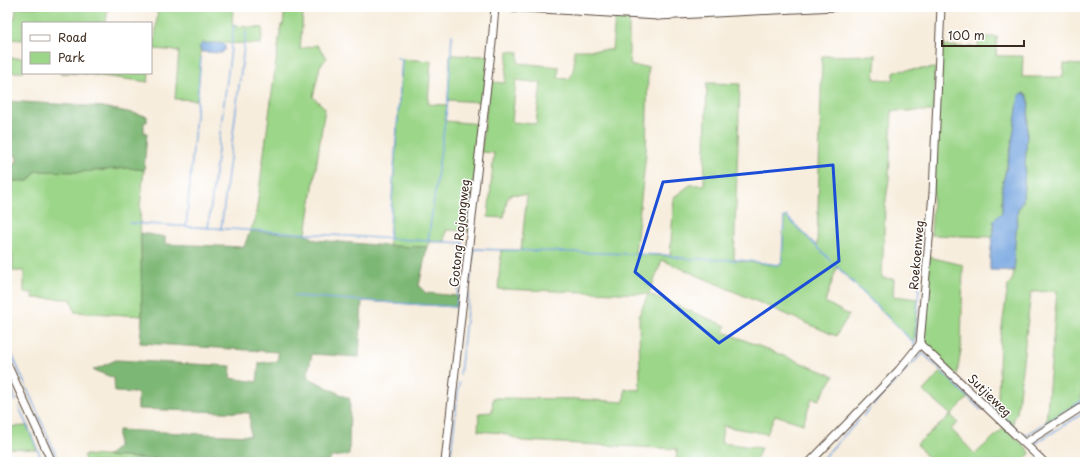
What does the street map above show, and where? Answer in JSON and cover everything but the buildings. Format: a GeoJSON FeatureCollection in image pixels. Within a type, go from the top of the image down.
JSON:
{"type":"FeatureCollection","features":[{"type":"Feature","properties":{"kind":"street","name":"Gotong Rojongweg"},"geometry":{"type":"LineString","coordinates":[[445,462],[495,7]]}},
{"type":"Feature","properties":{"kind":"street"},"geometry":{"type":"LineString","coordinates":[[509,7],[658,16],[835,7]]}},
{"type":"Feature","properties":{"kind":"street"},"geometry":{"type":"LineString","coordinates":[[658,16],[659,7]]}},
{"type":"Feature","properties":{"kind":"street","name":"Roekoenweg"},"geometry":{"type":"LineString","coordinates":[[920,344],[933,193],[941,7]]}},
{"type":"Feature","properties":{"kind":"street"},"geometry":{"type":"LineString","coordinates":[[810,462],[899,370],[920,344]]}},
{"type":"Feature","properties":{"kind":"street","name":"Sutjieweg"},"geometry":{"type":"LineString","coordinates":[[920,344],[1044,462]]}},
{"type":"Feature","properties":{"kind":"street"},"geometry":{"type":"LineString","coordinates":[[7,364],[52,462]]}},
{"type":"Feature","properties":{"kind":"street"},"geometry":{"type":"LineString","coordinates":[[1025,443],[1085,405]]}},
{"type":"Feature","properties":{"kind":"highlighted area"},"geometry":{"type":"Polygon","coordinates":[[[833,165],[839,261],[719,343],[635,272],[663,182],[833,165]]]}},
{"type":"Feature","properties":{"kind":"green space"},"geometry":{"type":"Polygon","coordinates":[[[16,7],[108,7],[106,22],[22,22],[22,40],[7,39],[7,18],[15,18],[16,7]]]}},
{"type":"Feature","properties":{"kind":"green space"},"geometry":{"type":"Polygon","coordinates":[[[158,7],[233,7],[232,26],[263,28],[261,44],[222,43],[200,49],[201,58],[197,100],[175,99],[179,51],[154,49],[158,7]]]}},
{"type":"Feature","properties":{"kind":"green space"},"geometry":{"type":"Polygon","coordinates":[[[285,7],[299,7],[299,11],[303,14],[300,49],[317,45],[327,58],[320,66],[313,97],[325,108],[306,234],[250,231],[255,221],[281,25],[283,25],[285,7]]]}},
{"type":"Feature","properties":{"kind":"green space"},"geometry":{"type":"Polygon","coordinates":[[[615,18],[629,19],[629,54],[631,66],[649,67],[646,153],[635,254],[670,256],[674,197],[690,185],[704,185],[707,83],[740,84],[734,260],[778,265],[782,260],[784,217],[787,217],[817,246],[822,56],[876,55],[874,79],[893,80],[894,71],[935,68],[934,111],[892,111],[889,179],[885,207],[882,278],[894,279],[893,296],[918,299],[914,343],[837,267],[825,302],[849,315],[836,336],[662,260],[649,294],[726,326],[724,332],[834,376],[819,400],[812,398],[803,424],[775,415],[767,434],[723,426],[721,443],[761,448],[755,462],[676,462],[677,449],[522,441],[502,433],[478,431],[479,413],[492,412],[493,398],[577,399],[624,402],[625,389],[640,390],[639,315],[648,294],[498,289],[501,250],[521,250],[527,195],[511,194],[507,199],[504,218],[488,217],[494,153],[481,152],[490,82],[505,83],[508,51],[519,52],[518,63],[559,67],[558,78],[570,79],[574,67],[574,50],[612,50],[615,18]],[[516,80],[512,122],[536,124],[541,83],[516,80]]]}},
{"type":"Feature","properties":{"kind":"green space"},"geometry":{"type":"Polygon","coordinates":[[[979,37],[997,37],[996,56],[1023,56],[1022,77],[1063,77],[1064,64],[1085,65],[1085,310],[1081,402],[1046,423],[1057,291],[1031,292],[1017,413],[1014,416],[1013,426],[992,406],[998,399],[1000,340],[1008,286],[1013,278],[1018,208],[1023,201],[1029,100],[1027,95],[1023,93],[1002,186],[1002,212],[994,220],[992,237],[931,235],[941,46],[978,47],[979,37]]]}},
{"type":"Feature","properties":{"kind":"green space"},"geometry":{"type":"Polygon","coordinates":[[[450,55],[489,56],[483,99],[479,102],[448,100],[450,55]]]}},
{"type":"Feature","properties":{"kind":"green space"},"geometry":{"type":"Polygon","coordinates":[[[7,58],[22,58],[22,72],[7,72],[7,58]]]}},
{"type":"Feature","properties":{"kind":"green space"},"geometry":{"type":"Polygon","coordinates":[[[402,59],[431,61],[428,104],[447,105],[445,121],[480,124],[468,231],[446,230],[445,242],[429,242],[427,247],[389,246],[402,59]]]}},
{"type":"Feature","properties":{"kind":"green space"},"geometry":{"type":"Polygon","coordinates":[[[87,74],[149,74],[148,82],[87,74]]]}},
{"type":"Feature","properties":{"kind":"green space"},"geometry":{"type":"Polygon","coordinates":[[[7,101],[103,107],[147,116],[147,122],[144,122],[144,133],[147,133],[144,170],[128,168],[80,172],[36,171],[29,181],[7,181],[7,164],[17,162],[17,157],[7,151],[7,101]]]}},
{"type":"Feature","properties":{"kind":"green space"},"geometry":{"type":"Polygon","coordinates":[[[128,168],[144,170],[140,207],[142,316],[75,312],[71,299],[33,298],[33,293],[24,293],[24,271],[12,271],[13,256],[7,256],[7,181],[29,181],[36,171],[80,172],[128,168]]]}},
{"type":"Feature","properties":{"kind":"green space"},"geometry":{"type":"Polygon","coordinates":[[[250,231],[306,234],[316,240],[389,246],[427,247],[419,286],[426,293],[458,296],[456,307],[362,301],[359,357],[312,354],[307,377],[350,399],[349,455],[332,457],[328,462],[202,462],[107,456],[118,447],[118,430],[250,436],[250,413],[138,409],[138,393],[115,392],[114,378],[93,370],[116,360],[231,366],[230,378],[257,382],[259,363],[278,361],[278,352],[140,343],[142,316],[141,233],[165,237],[165,244],[244,247],[250,231]]]}},
{"type":"Feature","properties":{"kind":"green space"},"geometry":{"type":"Polygon","coordinates":[[[929,257],[963,265],[961,350],[957,375],[923,343],[929,257]]]}},
{"type":"Feature","properties":{"kind":"green space"},"geometry":{"type":"Polygon","coordinates":[[[941,371],[968,398],[951,415],[923,391],[941,371]]]}},
{"type":"Feature","properties":{"kind":"green space"},"geometry":{"type":"Polygon","coordinates":[[[951,415],[958,423],[951,429],[975,454],[1005,427],[1030,452],[1029,455],[1022,462],[931,462],[917,444],[951,415]]]}},
{"type":"Feature","properties":{"kind":"green space"},"geometry":{"type":"Polygon","coordinates":[[[28,426],[37,450],[7,448],[7,427],[28,426]]]}},
{"type":"Feature","properties":{"kind":"green space"},"geometry":{"type":"Polygon","coordinates":[[[84,455],[202,462],[85,462],[84,455]]]}},
{"type":"Feature","properties":{"kind":"water"},"geometry":{"type":"Polygon","coordinates":[[[203,43],[222,43],[225,46],[225,50],[222,53],[202,52],[199,47],[203,43]]]}},
{"type":"Feature","properties":{"kind":"water"},"geometry":{"type":"Polygon","coordinates":[[[1023,93],[1027,95],[1029,100],[1023,201],[1018,208],[1014,271],[990,270],[994,220],[1002,212],[1002,186],[1011,149],[1019,95],[1023,93]]]}},
{"type":"Feature","properties":{"kind":"waterway"},"geometry":{"type":"LineString","coordinates":[[663,7],[684,7]]}},
{"type":"Feature","properties":{"kind":"waterway"},"geometry":{"type":"LineString","coordinates":[[208,228],[234,25]]}},
{"type":"Feature","properties":{"kind":"waterway"},"geometry":{"type":"LineString","coordinates":[[221,229],[246,31]]}},
{"type":"Feature","properties":{"kind":"waterway"},"geometry":{"type":"LineString","coordinates":[[428,241],[448,100],[452,35]]}},
{"type":"Feature","properties":{"kind":"waterway"},"geometry":{"type":"LineString","coordinates":[[186,227],[201,58]]}},
{"type":"Feature","properties":{"kind":"waterway"},"geometry":{"type":"LineString","coordinates":[[389,239],[402,59],[397,58]]}},
{"type":"Feature","properties":{"kind":"waterway"},"geometry":{"type":"LineString","coordinates":[[470,283],[474,249],[665,255],[687,259],[740,260],[778,265],[781,264],[782,260],[784,217],[787,217],[914,343]]}},
{"type":"Feature","properties":{"kind":"waterway"},"geometry":{"type":"LineString","coordinates":[[129,223],[463,243],[456,307],[294,296]]}},
{"type":"Feature","properties":{"kind":"waterway"},"geometry":{"type":"LineString","coordinates":[[914,346],[919,287]]}},
{"type":"Feature","properties":{"kind":"waterway"},"geometry":{"type":"LineString","coordinates":[[460,374],[469,292]]}},
{"type":"Feature","properties":{"kind":"waterway"},"geometry":{"type":"LineString","coordinates":[[7,343],[59,462]]}},
{"type":"Feature","properties":{"kind":"waterway"},"geometry":{"type":"LineString","coordinates":[[910,366],[923,353],[981,410]]}},
{"type":"Feature","properties":{"kind":"waterway"},"geometry":{"type":"LineString","coordinates":[[873,405],[907,369]]}},
{"type":"Feature","properties":{"kind":"waterway"},"geometry":{"type":"LineString","coordinates":[[7,379],[9,385]]}},
{"type":"Feature","properties":{"kind":"waterway"},"geometry":{"type":"LineString","coordinates":[[450,462],[459,383]]}},
{"type":"Feature","properties":{"kind":"waterway"},"geometry":{"type":"LineString","coordinates":[[12,390],[16,401]]}},
{"type":"Feature","properties":{"kind":"waterway"},"geometry":{"type":"LineString","coordinates":[[992,406],[1024,436],[1085,399]]}},
{"type":"Feature","properties":{"kind":"waterway"},"geometry":{"type":"LineString","coordinates":[[19,407],[43,462]]}},
{"type":"Feature","properties":{"kind":"waterway"},"geometry":{"type":"LineString","coordinates":[[863,416],[870,408]]}},
{"type":"Feature","properties":{"kind":"waterway"},"geometry":{"type":"LineString","coordinates":[[1034,444],[1085,412]]}},
{"type":"Feature","properties":{"kind":"waterway"},"geometry":{"type":"LineString","coordinates":[[819,462],[859,420]]}}]}
